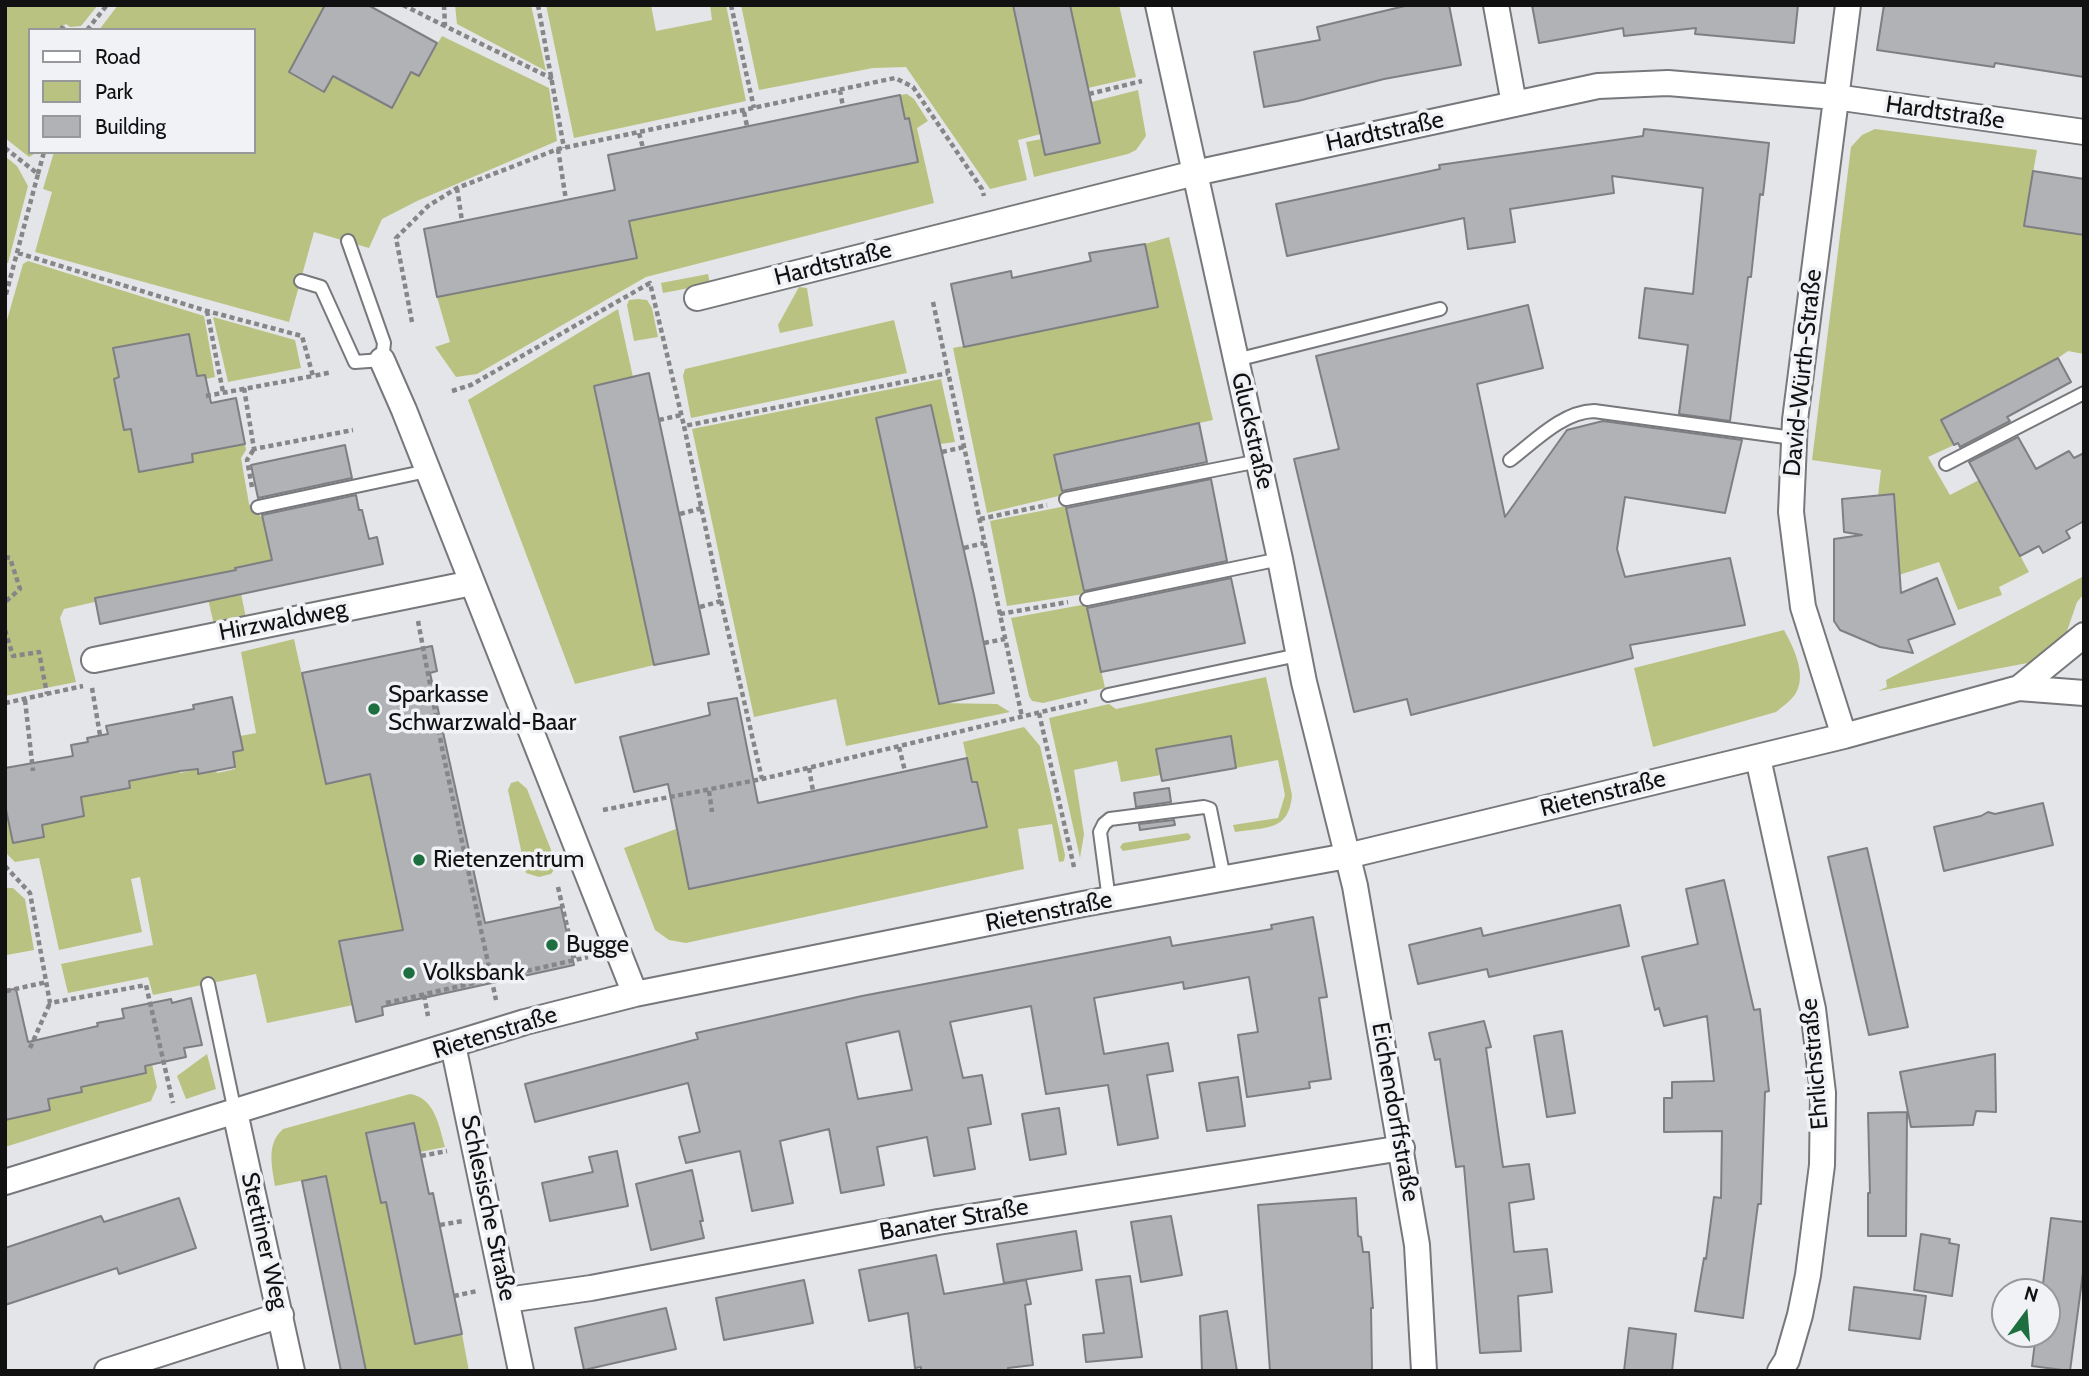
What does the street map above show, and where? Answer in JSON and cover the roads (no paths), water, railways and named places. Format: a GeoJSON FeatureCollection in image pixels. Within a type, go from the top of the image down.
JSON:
{"type":"FeatureCollection","features":[{"type":"Feature","properties":{"kind":"street","name":"Gluckstraße"},"geometry":{"type":"LineString","coordinates":[[1158,5],[1259,461],[1298,655],[1347,856]]}},
{"type":"Feature","properties":{"kind":"street"},"geometry":{"type":"LineString","coordinates":[[1496,5],[1514,104]]}},
{"type":"Feature","properties":{"kind":"street","name":"David-Würth-Straße"},"geometry":{"type":"LineString","coordinates":[[1844,736],[1803,607],[1790,512],[1793,438],[1848,5]]}},
{"type":"Feature","properties":{"kind":"street","name":"Hardtstraße"},"geometry":{"type":"LineString","coordinates":[[697,298],[1195,173],[1598,86],[1668,83],[1835,97],[2084,132]]}},
{"type":"Feature","properties":{"kind":"street"},"geometry":{"type":"LineString","coordinates":[[382,360],[635,995]]}},
{"type":"Feature","properties":{"kind":"street","name":"Hirzwaldweg"},"geometry":{"type":"LineString","coordinates":[[94,660],[472,583]]}},
{"type":"Feature","properties":{"kind":"street","name":"Rietenstraße"},"geometry":{"type":"LineString","coordinates":[[5,1182],[525,1022],[635,995],[1109,900],[1347,856],[1844,736],[2019,688],[2084,635]]}},
{"type":"Feature","properties":{"kind":"street"},"geometry":{"type":"LineString","coordinates":[[2019,688],[2084,693]]}},
{"type":"Feature","properties":{"kind":"street","name":"Ehrlichstraße"},"geometry":{"type":"LineString","coordinates":[[1758,758],[1813,1009],[1823,1093],[1822,1165],[1808,1275],[1787,1360],[1780,1371]]}},
{"type":"Feature","properties":{"kind":"street","name":"Eichendorffstraße"},"geometry":{"type":"LineString","coordinates":[[1347,856],[1355,886],[1417,1245],[1424,1371]]}},
{"type":"Feature","properties":{"kind":"street","name":"Schlesische Straße"},"geometry":{"type":"LineString","coordinates":[[453,1045],[521,1371]]}},
{"type":"Feature","properties":{"kind":"street","name":"Stettiner Weg"},"geometry":{"type":"LineString","coordinates":[[235,1112],[292,1371]]}},
{"type":"Feature","properties":{"kind":"street","name":"Banater Straße"},"geometry":{"type":"LineString","coordinates":[[507,1300],[591,1288],[938,1222],[1402,1149]]}},
{"type":"Feature","properties":{"kind":"street"},"geometry":{"type":"LineString","coordinates":[[107,1371],[281,1315]]}},
{"type":"Feature","properties":{"kind":"lane"},"geometry":{"type":"LineString","coordinates":[[301,281],[321,287],[355,362],[382,360],[384,342],[348,242]]}},
{"type":"Feature","properties":{"kind":"lane"},"geometry":{"type":"LineString","coordinates":[[1236,360],[1440,310]]}},
{"type":"Feature","properties":{"kind":"lane"},"geometry":{"type":"LineString","coordinates":[[1946,464],[2084,393]]}},
{"type":"Feature","properties":{"kind":"lane"},"geometry":{"type":"LineString","coordinates":[[1510,460],[1579,411],[1607,412],[1793,438]]}},
{"type":"Feature","properties":{"kind":"lane"},"geometry":{"type":"LineString","coordinates":[[1061,501],[1259,461]]}},
{"type":"Feature","properties":{"kind":"lane"},"geometry":{"type":"LineString","coordinates":[[258,507],[427,471]]}},
{"type":"Feature","properties":{"kind":"lane"},"geometry":{"type":"LineString","coordinates":[[1081,600],[1280,559]]}},
{"type":"Feature","properties":{"kind":"lane"},"geometry":{"type":"LineString","coordinates":[[1103,696],[1298,655]]}},
{"type":"Feature","properties":{"kind":"lane"},"geometry":{"type":"LineString","coordinates":[[1109,900],[1101,832],[1110,819],[1204,807],[1210,809],[1224,878]]}},
{"type":"Feature","properties":{"kind":"lane"},"geometry":{"type":"LineString","coordinates":[[208,984],[235,1112]]}},
{"type":"Feature","properties":{"kind":"place","name":"Sparkasse Schwarzwald-Baar"},"geometry":{"type":"Point","coordinates":[374,709]}},
{"type":"Feature","properties":{"kind":"place","name":"Rietenzentrum"},"geometry":{"type":"Point","coordinates":[419,860]}},
{"type":"Feature","properties":{"kind":"place","name":"Bugge"},"geometry":{"type":"Point","coordinates":[552,945]}},
{"type":"Feature","properties":{"kind":"place","name":"Volksbank"},"geometry":{"type":"Point","coordinates":[409,973]}}]}
